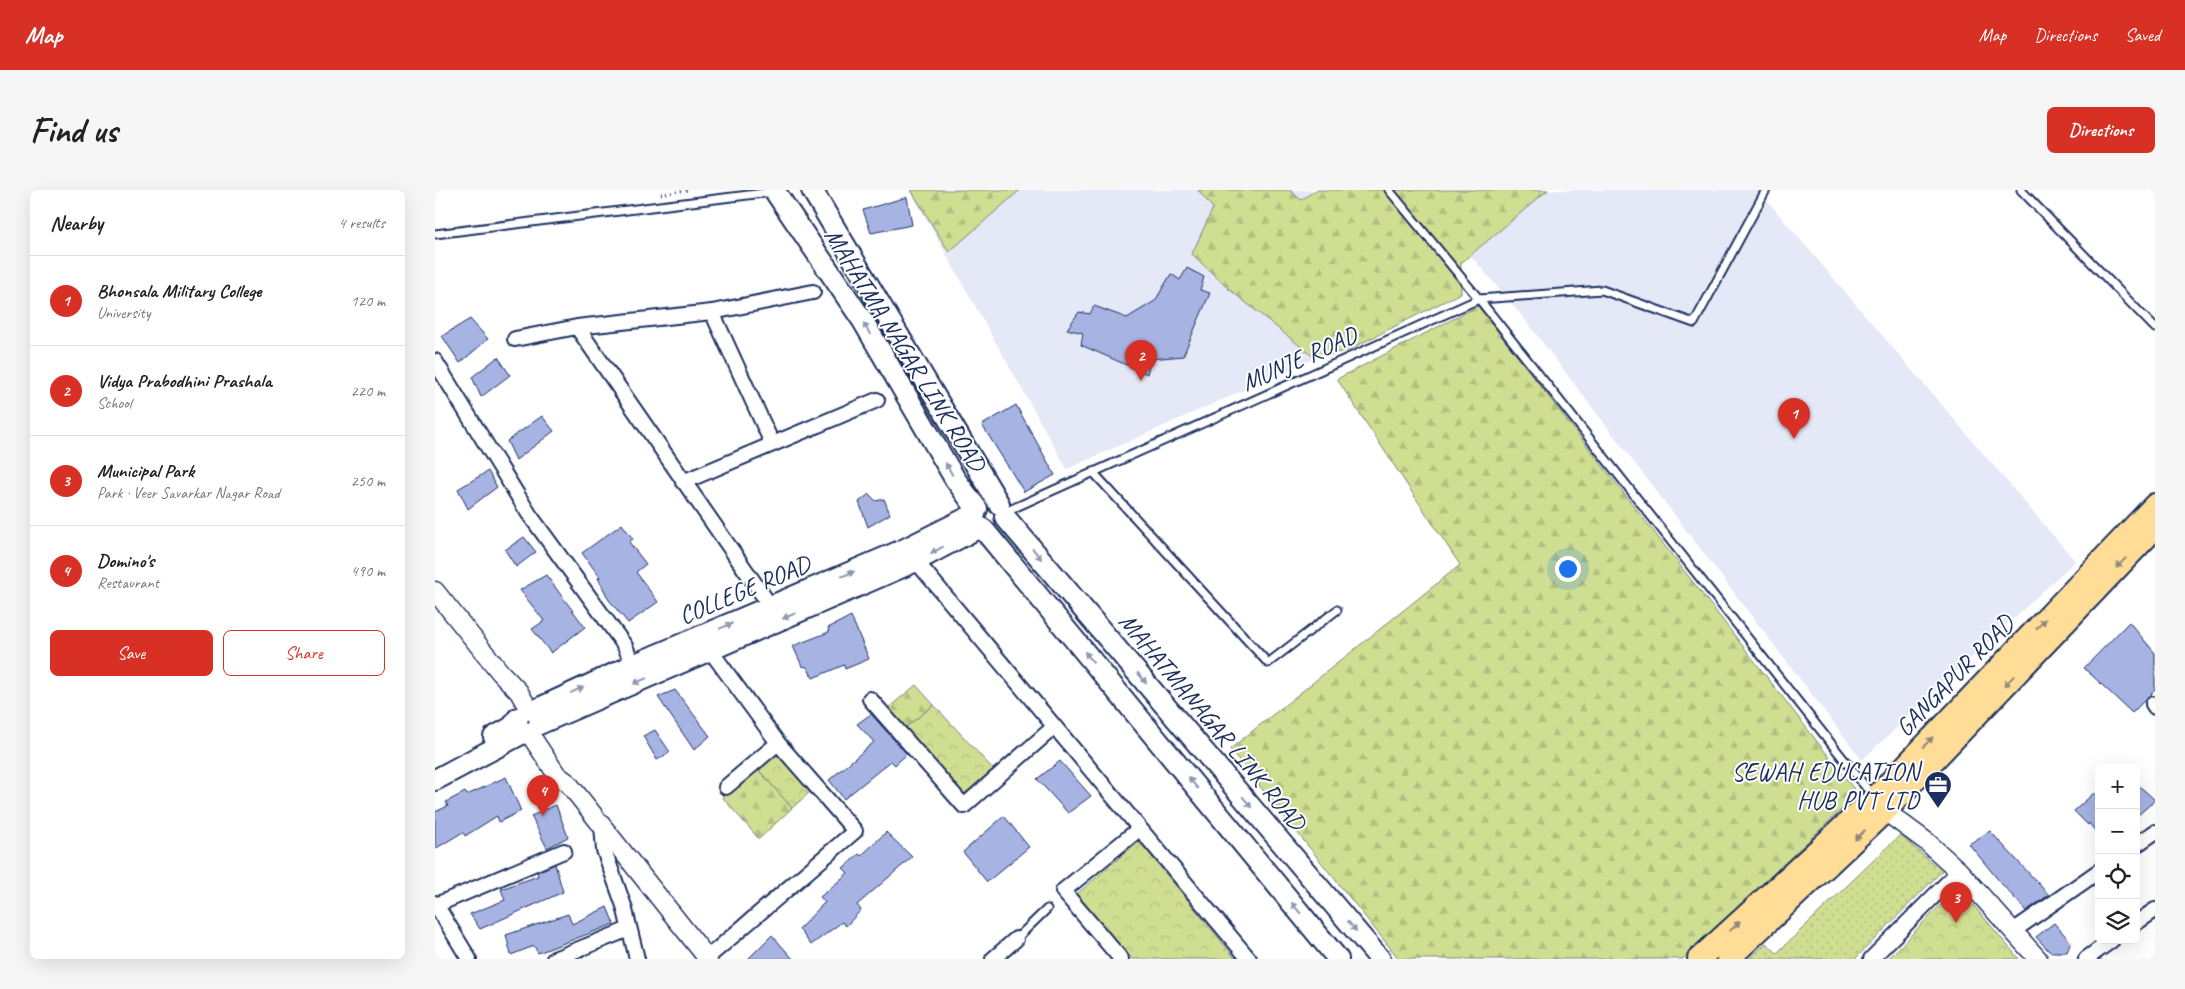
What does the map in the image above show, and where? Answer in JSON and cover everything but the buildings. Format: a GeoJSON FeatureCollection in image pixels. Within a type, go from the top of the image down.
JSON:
{"type":"FeatureCollection","features":[{"type":"Feature","properties":{"kind":"main road","name":"MAHATMA NAGAR LINK ROAD"},"geometry":{"type":"LineString","coordinates":[[812,190],[1003,511]]}},
{"type":"Feature","properties":{"kind":"main road","name":"MAHATMA NAGAR LINK ROAD"},"geometry":{"type":"LineString","coordinates":[[777,191],[863,321],[979,520]]}},
{"type":"Feature","properties":{"kind":"main road"},"geometry":{"type":"LineString","coordinates":[[984,502],[1003,511],[998,529],[979,520],[984,502]]}},
{"type":"Feature","properties":{"kind":"main road","name":"GANGAPUR ROAD"},"geometry":{"type":"LineString","coordinates":[[1699,959],[1880,804],[2155,505]]}},
{"type":"Feature","properties":{"kind":"main road","name":"MAHATMANAGAR LINK ROAD"},"geometry":{"type":"LineString","coordinates":[[1003,511],[1380,959]]}},
{"type":"Feature","properties":{"kind":"main road"},"geometry":{"type":"LineString","coordinates":[[979,520],[1338,959]]}},
{"type":"Feature","properties":{"kind":"main road","name":"COLLEGE ROAD"},"geometry":{"type":"LineString","coordinates":[[435,769],[512,727],[710,650],[917,561],[979,520]]}},
{"type":"Feature","properties":{"kind":"main road","name":"COLLEGE ROAD"},"geometry":{"type":"LineString","coordinates":[[435,780],[529,721],[633,665],[905,549],[979,520]]}},
{"type":"Feature","properties":{"kind":"main road","name":"GANGAPUR ROAD"},"geometry":{"type":"LineString","coordinates":[[1728,959],[2155,528]]}},
{"type":"Feature","properties":{"kind":"street"},"geometry":{"type":"LineString","coordinates":[[515,339],[577,327],[712,312],[813,292]]}},
{"type":"Feature","properties":{"kind":"street"},"geometry":{"type":"LineString","coordinates":[[712,312],[772,443]]}},
{"type":"Feature","properties":{"kind":"street"},"geometry":{"type":"LineString","coordinates":[[577,327],[771,607]]}},
{"type":"Feature","properties":{"kind":"street"},"geometry":{"type":"LineString","coordinates":[[435,361],[529,514],[625,646],[633,665]]}},
{"type":"Feature","properties":{"kind":"street"},"geometry":{"type":"LineString","coordinates":[[683,482],[877,400]]}},
{"type":"Feature","properties":{"kind":"street"},"geometry":{"type":"LineString","coordinates":[[917,561],[1249,959]]}},
{"type":"Feature","properties":{"kind":"street"},"geometry":{"type":"LineString","coordinates":[[435,591],[500,672],[519,692],[529,721],[563,767],[568,783],[707,958],[855,831],[778,743],[710,650]]}},
{"type":"Feature","properties":{"kind":"street"},"geometry":{"type":"LineString","coordinates":[[870,698],[964,806],[1054,727]]}},
{"type":"Feature","properties":{"kind":"street"},"geometry":{"type":"LineString","coordinates":[[726,787],[778,743]]}},
{"type":"Feature","properties":{"kind":"street"},"geometry":{"type":"LineString","coordinates":[[1880,804],[1959,871],[2038,959]]}},
{"type":"Feature","properties":{"kind":"street"},"geometry":{"type":"LineString","coordinates":[[602,826],[604,850],[624,906],[637,959]]}},
{"type":"Feature","properties":{"kind":"street"},"geometry":{"type":"LineString","coordinates":[[1121,959],[1063,892],[1139,829]]}},
{"type":"Feature","properties":{"kind":"street"},"geometry":{"type":"LineString","coordinates":[[2140,842],[2155,832]]}},
{"type":"Feature","properties":{"kind":"street"},"geometry":{"type":"LineString","coordinates":[[469,959],[435,904],[564,851]]}},
{"type":"Feature","properties":{"kind":"street"},"geometry":{"type":"LineString","coordinates":[[1871,959],[1959,871]]}},
{"type":"Feature","properties":{"kind":"street"},"geometry":{"type":"LineString","coordinates":[[2013,931],[2095,874]]}},
{"type":"Feature","properties":{"kind":"street"},"geometry":{"type":"LineString","coordinates":[[2140,920],[2155,910]]}},
{"type":"Feature","properties":{"kind":"street"},"geometry":{"type":"LineString","coordinates":[[554,959],[629,928]]}},
{"type":"Feature","properties":{"kind":"street"},"geometry":{"type":"LineString","coordinates":[[993,959],[1015,939]]}},
{"type":"Feature","properties":{"kind":"street"},"geometry":{"type":"LineString","coordinates":[[2086,959],[2107,944]]}},
{"type":"Feature","properties":{"kind":"lane"},"geometry":{"type":"LineString","coordinates":[[1389,190],[1479,299],[1880,804]]}},
{"type":"Feature","properties":{"kind":"lane","name":"MUNJE ROAD"},"geometry":{"type":"LineString","coordinates":[[1003,511],[1479,299],[1602,290],[1694,323],[1766,190]]}},
{"type":"Feature","properties":{"kind":"lane"},"geometry":{"type":"LineString","coordinates":[[2021,190],[2155,328]]}},
{"type":"Feature","properties":{"kind":"lane"},"geometry":{"type":"LineString","coordinates":[[435,234],[777,191]]}},
{"type":"Feature","properties":{"kind":"lane"},"geometry":{"type":"LineString","coordinates":[[1093,472],[1268,663],[1337,610]]}},
{"type":"Feature","properties":{"kind":"lane"},"geometry":{"type":"LineString","coordinates":[[1015,939],[1047,909]]}},
{"type":"Feature","properties":{"kind":"shaded area"},"geometry":{"type":"Polygon","coordinates":[[[910,190],[1375,190],[1461,293],[1067,469],[910,190]]]}},
{"type":"Feature","properties":{"kind":"shaded area"},"geometry":{"type":"Polygon","coordinates":[[[1516,190],[1758,190],[2075,561],[1862,760],[1523,317],[1461,244],[1516,190]]]}},
{"type":"Feature","properties":{"kind":"green space"},"geometry":{"type":"Polygon","coordinates":[[[911,190],[1020,190],[949,252],[911,190]]]}},
{"type":"Feature","properties":{"kind":"green space"},"geometry":{"type":"Polygon","coordinates":[[[1198,190],[1290,190],[1301,200],[1316,190],[1548,190],[1461,263],[1461,293],[1348,350],[1315,358],[1229,289],[1192,254],[1213,208],[1198,190]]]}},
{"type":"Feature","properties":{"kind":"green space"},"geometry":{"type":"Polygon","coordinates":[[[1478,306],[1858,794],[1683,959],[1399,959],[1230,749],[1460,565],[1337,379],[1478,306]]]}},
{"type":"Feature","properties":{"kind":"green space"},"geometry":{"type":"Polygon","coordinates":[[[916,685],[934,705],[906,727],[888,708],[916,685]]]}},
{"type":"Feature","properties":{"kind":"green space"},"geometry":{"type":"Polygon","coordinates":[[[934,705],[993,769],[964,794],[906,727],[934,705]]]}},
{"type":"Feature","properties":{"kind":"green space"},"geometry":{"type":"Polygon","coordinates":[[[777,754],[810,792],[792,808],[757,768],[777,754]]]}},
{"type":"Feature","properties":{"kind":"green space"},"geometry":{"type":"Polygon","coordinates":[[[757,768],[792,808],[759,839],[722,797],[757,768]]]}},
{"type":"Feature","properties":{"kind":"green space"},"geometry":{"type":"Polygon","coordinates":[[[1900,835],[1942,871],[1855,959],[1749,959],[1766,943],[1777,953],[1900,835]]]}},
{"type":"Feature","properties":{"kind":"green space"},"geometry":{"type":"Polygon","coordinates":[[[1139,841],[1236,959],[1132,959],[1077,894],[1139,841]]]}},
{"type":"Feature","properties":{"kind":"green space"},"geometry":{"type":"Polygon","coordinates":[[[1958,887],[2019,959],[1888,959],[1958,887]]]}},
{"type":"Feature","properties":{"kind":"place","name":"Vidya Prabodhini Prashala"},"geometry":{"type":"Point","coordinates":[1141,381]}},
{"type":"Feature","properties":{"kind":"place","name":"Bhonsala Military College"},"geometry":{"type":"Point","coordinates":[1794,439]}},
{"type":"Feature","properties":{"kind":"place","name":"SEWAH EDUCATION HUB PVT LTD"},"geometry":{"type":"Point","coordinates":[1938,809]}},
{"type":"Feature","properties":{"kind":"place","name":"Domino's"},"geometry":{"type":"Point","coordinates":[543,816]}},
{"type":"Feature","properties":{"kind":"place","name":"Municipal Park"},"geometry":{"type":"Point","coordinates":[1956,923]}}]}
